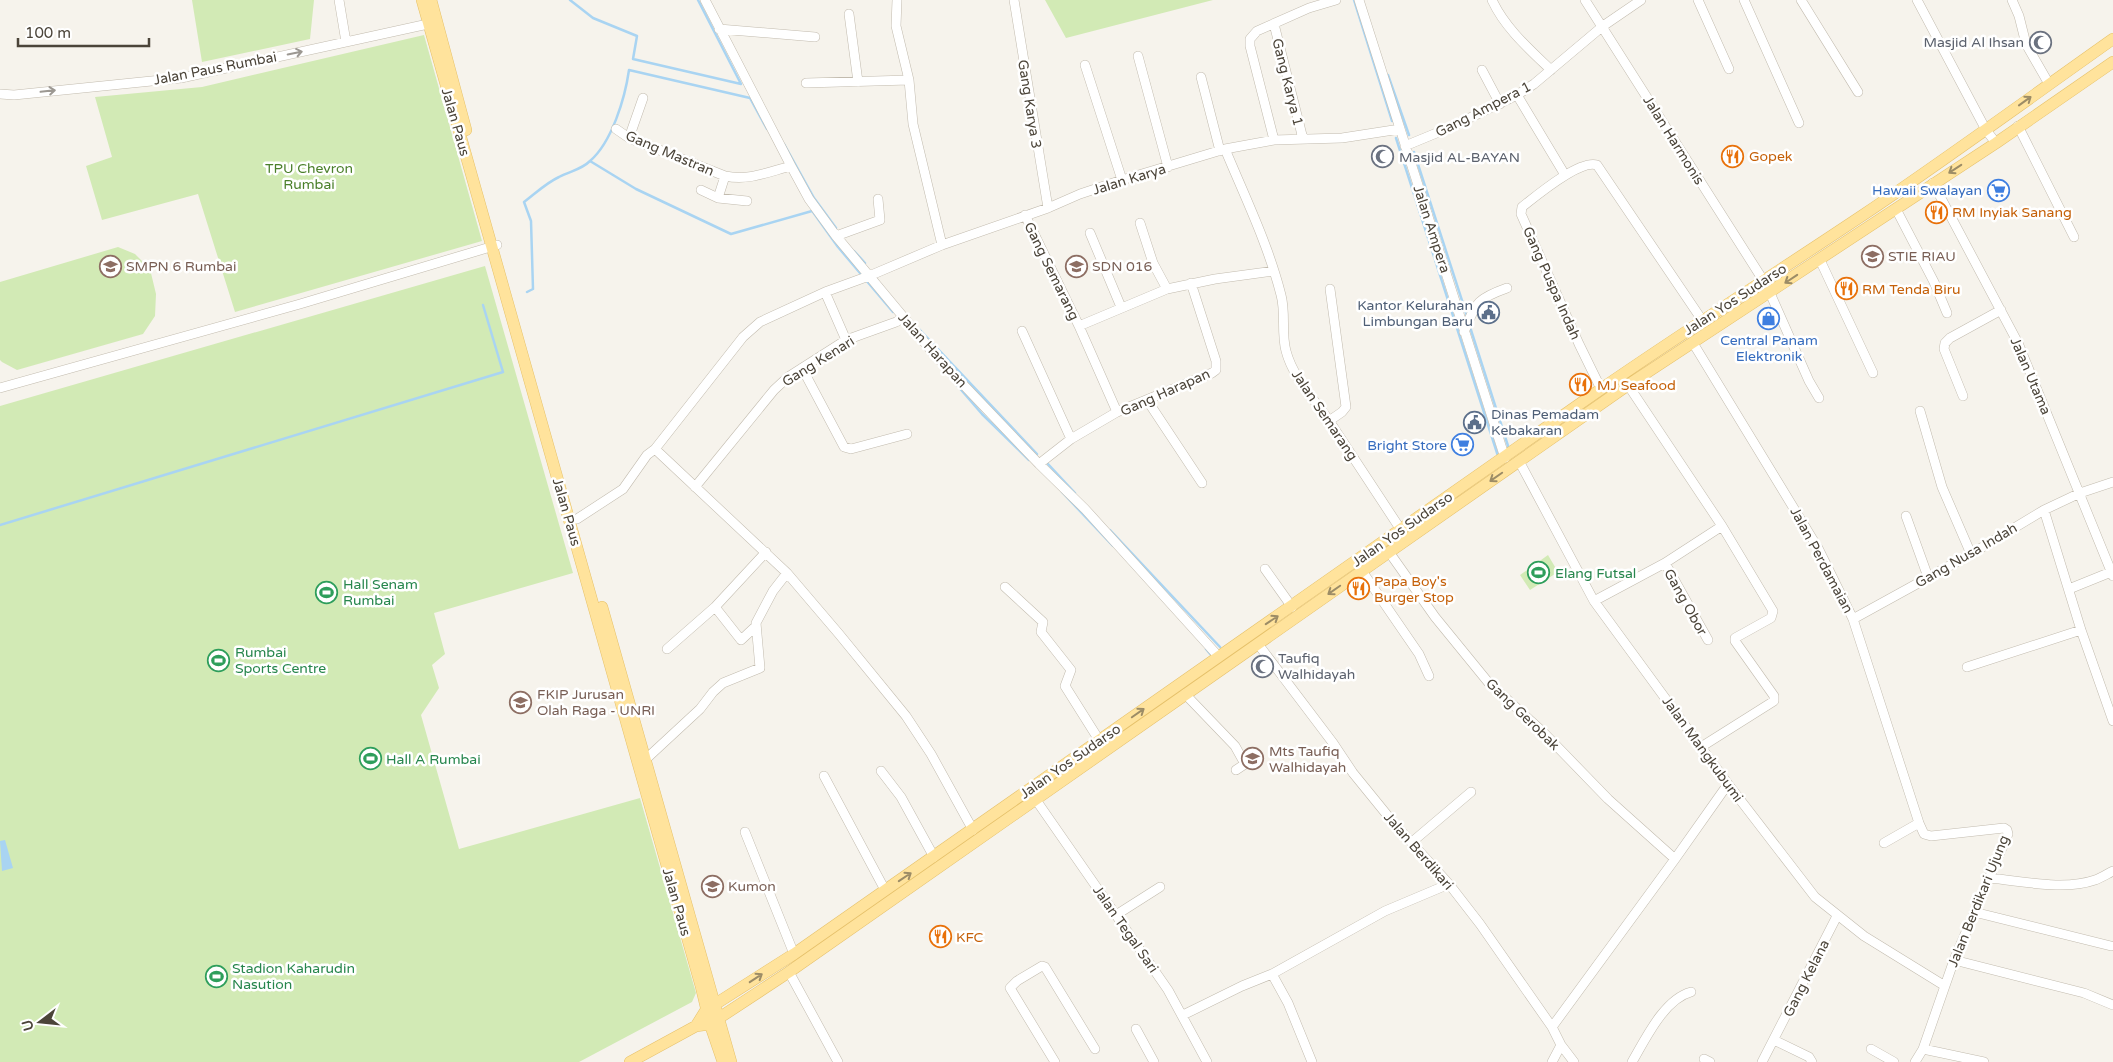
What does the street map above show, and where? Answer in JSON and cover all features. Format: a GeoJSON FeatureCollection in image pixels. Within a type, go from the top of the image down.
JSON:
{"type":"FeatureCollection","features":[{"type":"Feature","properties":{"kind":"main road","name":"Jalan Paus"},"geometry":{"type":"LineString","coordinates":[[422,0],[577,519],[646,759],[715,1021]]}},
{"type":"Feature","properties":{"kind":"main road","name":"Jalan Paus"},"geometry":{"type":"LineString","coordinates":[[431,0],[494,245],[696,967],[711,1007]]}},
{"type":"Feature","properties":{"kind":"main road","name":"Jalan Yos Sudarso"},"geometry":{"type":"LineString","coordinates":[[696,1026],[711,1007],[794,954],[886,890],[923,871],[934,856],[1292,607],[1313,590],[1702,320],[1866,213],[2113,39]]}},
{"type":"Feature","properties":{"kind":"main road","name":"Jalan Yos Sudarso"},"geometry":{"type":"LineString","coordinates":[[630,1062],[696,1026],[715,1021],[789,972],[923,871],[1036,800],[1628,385],[1996,143],[2113,62]]}},
{"type":"Feature","properties":{"kind":"main road"},"geometry":{"type":"LineString","coordinates":[[1713,313],[1720,326]]}},
{"type":"Feature","properties":{"kind":"main road"},"geometry":{"type":"LineString","coordinates":[[1313,590],[1319,601]]}},
{"type":"Feature","properties":{"kind":"main road"},"geometry":{"type":"LineString","coordinates":[[715,1021],[723,1062]]}},
{"type":"Feature","properties":{"kind":"main road"},"geometry":{"type":"LineString","coordinates":[[715,1021],[731,1062]]}},
{"type":"Feature","properties":{"kind":"street"},"geometry":{"type":"LineString","coordinates":[[339,0],[346,42]]}},
{"type":"Feature","properties":{"kind":"street","name":"Jalan Harapan"},"geometry":{"type":"LineString","coordinates":[[705,0],[809,199],[900,320],[1085,509],[1219,657]]}},
{"type":"Feature","properties":{"kind":"street"},"geometry":{"type":"LineString","coordinates":[[897,0],[896,26],[909,80],[913,124],[942,245]]}},
{"type":"Feature","properties":{"kind":"street","name":"Gang Karya 3"},"geometry":{"type":"LineString","coordinates":[[1014,0],[1048,208]]}},
{"type":"Feature","properties":{"kind":"street"},"geometry":{"type":"LineString","coordinates":[[1274,24],[1302,10],[1336,0]]}},
{"type":"Feature","properties":{"kind":"street"},"geometry":{"type":"LineString","coordinates":[[1492,0],[1496,10],[1516,36],[1551,70]]}},
{"type":"Feature","properties":{"kind":"street","name":"Jalan Harmonis"},"geometry":{"type":"LineString","coordinates":[[1586,0],[1763,280]]}},
{"type":"Feature","properties":{"kind":"street","name":"Gang Ampera 1"},"geometry":{"type":"LineString","coordinates":[[1405,146],[1517,95],[1551,70],[1603,26],[1641,0]]}},
{"type":"Feature","properties":{"kind":"street"},"geometry":{"type":"LineString","coordinates":[[1698,0],[1729,69]]}},
{"type":"Feature","properties":{"kind":"street"},"geometry":{"type":"LineString","coordinates":[[1744,0],[1799,123]]}},
{"type":"Feature","properties":{"kind":"street"},"geometry":{"type":"LineString","coordinates":[[1801,0],[1858,92]]}},
{"type":"Feature","properties":{"kind":"street"},"geometry":{"type":"LineString","coordinates":[[1917,0],[1986,130],[1996,143]]}},
{"type":"Feature","properties":{"kind":"street"},"geometry":{"type":"LineString","coordinates":[[2012,0],[2019,16],[2026,44],[2049,84]]}},
{"type":"Feature","properties":{"kind":"street","name":"Jalan Ampera"},"geometry":{"type":"LineString","coordinates":[[1360,1],[1505,458]]}},
{"type":"Feature","properties":{"kind":"street"},"geometry":{"type":"LineString","coordinates":[[849,14],[858,82]]}},
{"type":"Feature","properties":{"kind":"street","name":"Jalan Paus Rumbai"},"geometry":{"type":"LineString","coordinates":[[0,94],[14,95],[181,78],[428,24]]}},
{"type":"Feature","properties":{"kind":"street","name":"Gang Karya 1"},"geometry":{"type":"LineString","coordinates":[[1274,140],[1250,46],[1250,39],[1254,34],[1274,24],[1303,139]]}},
{"type":"Feature","properties":{"kind":"street"},"geometry":{"type":"LineString","coordinates":[[719,29],[815,37]]}},
{"type":"Feature","properties":{"kind":"street"},"geometry":{"type":"LineString","coordinates":[[1138,56],[1168,167]]}},
{"type":"Feature","properties":{"kind":"street"},"geometry":{"type":"LineString","coordinates":[[1085,65],[1122,180]]}},
{"type":"Feature","properties":{"kind":"street"},"geometry":{"type":"LineString","coordinates":[[1482,70],[1500,104]]}},
{"type":"Feature","properties":{"kind":"street","name":"Jalan Semarang"},"geometry":{"type":"LineString","coordinates":[[1200,77],[1222,150],[1259,229],[1274,271],[1283,304],[1286,351],[1306,390],[1329,421],[1401,530]]}},
{"type":"Feature","properties":{"kind":"street"},"geometry":{"type":"LineString","coordinates":[[806,83],[909,80]]}},
{"type":"Feature","properties":{"kind":"street"},"geometry":{"type":"LineString","coordinates":[[740,90],[751,91]]}},
{"type":"Feature","properties":{"kind":"street"},"geometry":{"type":"LineString","coordinates":[[1517,95],[1565,175]]}},
{"type":"Feature","properties":{"kind":"street"},"geometry":{"type":"LineString","coordinates":[[629,138],[643,98]]}},
{"type":"Feature","properties":{"kind":"street"},"geometry":{"type":"LineString","coordinates":[[2018,126],[2074,238]]}},
{"type":"Feature","properties":{"kind":"street","name":"Jalan Karya"},"geometry":{"type":"LineString","coordinates":[[577,519],[623,489],[743,337],[760,322],[825,292],[868,277],[942,245],[1122,180],[1222,150],[1274,140],[1342,138],[1400,129]]}},
{"type":"Feature","properties":{"kind":"street","name":"Gang Mastran"},"geometry":{"type":"LineString","coordinates":[[616,130],[629,138],[725,176],[738,178],[752,177],[791,166]]}},
{"type":"Feature","properties":{"kind":"street","name":"Gang Puspa Indah"},"geometry":{"type":"LineString","coordinates":[[1601,389],[1521,214],[1522,207],[1565,175],[1590,164],[1597,165],[1702,320]]}},
{"type":"Feature","properties":{"kind":"street","name":"Gang Mastran"},"geometry":{"type":"LineString","coordinates":[[718,198],[725,176]]}},
{"type":"Feature","properties":{"kind":"street","name":"Jalan Utama"},"geometry":{"type":"LineString","coordinates":[[1934,183],[2001,310],[2043,402],[2112,574]]}},
{"type":"Feature","properties":{"kind":"street","name":"Gang Mastran"},"geometry":{"type":"LineString","coordinates":[[701,190],[718,198],[747,201]]}},
{"type":"Feature","properties":{"kind":"street"},"geometry":{"type":"LineString","coordinates":[[836,236],[880,220],[878,199]]}},
{"type":"Feature","properties":{"kind":"street"},"geometry":{"type":"LineString","coordinates":[[1896,209],[1934,282],[1947,313]]}},
{"type":"Feature","properties":{"kind":"street","name":"Gang Semarang"},"geometry":{"type":"LineString","coordinates":[[1026,215],[1079,326],[1117,412]]}},
{"type":"Feature","properties":{"kind":"street"},"geometry":{"type":"LineString","coordinates":[[1140,223],[1153,263],[1167,288]]}},
{"type":"Feature","properties":{"kind":"street"},"geometry":{"type":"LineString","coordinates":[[1090,233],[1121,307]]}},
{"type":"Feature","properties":{"kind":"street"},"geometry":{"type":"LineString","coordinates":[[0,388],[300,304],[494,245]]}},
{"type":"Feature","properties":{"kind":"street"},"geometry":{"type":"LineString","coordinates":[[1820,260],[1873,373]]}},
{"type":"Feature","properties":{"kind":"street","name":"Gang Semarang"},"geometry":{"type":"LineString","coordinates":[[1079,326],[1167,288],[1274,271]]}},
{"type":"Feature","properties":{"kind":"street","name":"Gang Harapan"},"geometry":{"type":"LineString","coordinates":[[1040,463],[1071,439],[1117,412],[1216,370],[1216,360],[1191,283]]}},
{"type":"Feature","properties":{"kind":"street"},"geometry":{"type":"LineString","coordinates":[[1464,332],[1473,310],[1482,298],[1507,288]]}},
{"type":"Feature","properties":{"kind":"street"},"geometry":{"type":"LineString","coordinates":[[1329,421],[1346,407],[1330,289]]}},
{"type":"Feature","properties":{"kind":"street"},"geometry":{"type":"LineString","coordinates":[[825,292],[846,340]]}},
{"type":"Feature","properties":{"kind":"street"},"geometry":{"type":"LineString","coordinates":[[1770,293],[1809,381],[1819,398]]}},
{"type":"Feature","properties":{"kind":"street"},"geometry":{"type":"LineString","coordinates":[[1963,396],[1944,350],[1945,343],[1950,338],[2001,310]]}},
{"type":"Feature","properties":{"kind":"street","name":"Gang Kenari"},"geometry":{"type":"LineString","coordinates":[[695,487],[774,390],[788,376],[846,340],[900,320]]}},
{"type":"Feature","properties":{"kind":"street"},"geometry":{"type":"LineString","coordinates":[[1022,331],[1071,439]]}},
{"type":"Feature","properties":{"kind":"street","name":"Jalan Perdamaian"},"geometry":{"type":"LineString","coordinates":[[1693,343],[1818,548],[1853,619],[1919,824]]}},
{"type":"Feature","properties":{"kind":"street"},"geometry":{"type":"LineString","coordinates":[[802,368],[844,447],[851,449],[907,434]]}},
{"type":"Feature","properties":{"kind":"street"},"geometry":{"type":"LineString","coordinates":[[1628,385],[1722,526],[1774,611],[1771,618],[1736,638],[1735,641],[1775,699],[1701,747]]}},
{"type":"Feature","properties":{"kind":"street"},"geometry":{"type":"LineString","coordinates":[[1147,400],[1202,483]]}},
{"type":"Feature","properties":{"kind":"street"},"geometry":{"type":"LineString","coordinates":[[1920,411],[1942,487],[1971,554]]}},
{"type":"Feature","properties":{"kind":"street"},"geometry":{"type":"LineString","coordinates":[[655,449],[787,573],[906,716],[931,754],[973,830]]}},
{"type":"Feature","properties":{"kind":"street","name":"Jalan Mangkubumi"},"geometry":{"type":"LineString","coordinates":[[1519,461],[1594,601],[1728,784],[1815,897],[1864,936],[1945,986]]}},
{"type":"Feature","properties":{"kind":"street","name":"Gang Nusa Indah"},"geometry":{"type":"LineString","coordinates":[[1853,619],[1971,554],[2044,510],[2080,493],[2113,482]]}},
{"type":"Feature","properties":{"kind":"street"},"geometry":{"type":"LineString","coordinates":[[2044,510],[2081,630],[2113,721]]}},
{"type":"Feature","properties":{"kind":"street"},"geometry":{"type":"LineString","coordinates":[[1906,516],[1928,577]]}},
{"type":"Feature","properties":{"kind":"street"},"geometry":{"type":"LineString","coordinates":[[1594,601],[1665,563],[1722,526]]}},
{"type":"Feature","properties":{"kind":"street"},"geometry":{"type":"LineString","coordinates":[[667,648],[715,607],[766,552]]}},
{"type":"Feature","properties":{"kind":"street","name":"Gang Gerobak"},"geometry":{"type":"LineString","coordinates":[[1389,552],[1436,618],[1488,682],[1543,732],[1608,800],[1675,859]]}},
{"type":"Feature","properties":{"kind":"street","name":"Gang Obor"},"geometry":{"type":"LineString","coordinates":[[1665,563],[1708,640]]}},
{"type":"Feature","properties":{"kind":"street"},"geometry":{"type":"LineString","coordinates":[[1265,569],[1292,607]]}},
{"type":"Feature","properties":{"kind":"street"},"geometry":{"type":"LineString","coordinates":[[1362,571],[1419,654],[1429,676]]}},
{"type":"Feature","properties":{"kind":"street"},"geometry":{"type":"LineString","coordinates":[[715,607],[741,640],[756,626],[773,591],[787,573]]}},
{"type":"Feature","properties":{"kind":"street"},"geometry":{"type":"LineString","coordinates":[[2069,589],[2112,574]]}},
{"type":"Feature","properties":{"kind":"street"},"geometry":{"type":"LineString","coordinates":[[1005,587],[1042,622],[1040,632],[1071,670],[1065,686],[1099,740]]}},
{"type":"Feature","properties":{"kind":"street"},"geometry":{"type":"LineString","coordinates":[[646,759],[700,708],[723,682],[760,668],[756,626]]}},
{"type":"Feature","properties":{"kind":"street"},"geometry":{"type":"LineString","coordinates":[[1967,667],[2081,630]]}},
{"type":"Feature","properties":{"kind":"street","name":"Jalan Berdikari"},"geometry":{"type":"LineString","coordinates":[[1258,644],[1333,743],[1353,773],[1392,821],[1450,884],[1552,1027],[1561,1045],[1574,1062]]}},
{"type":"Feature","properties":{"kind":"street"},"geometry":{"type":"LineString","coordinates":[[1185,694],[1235,746],[1245,764],[1236,770]]}},
{"type":"Feature","properties":{"kind":"street"},"geometry":{"type":"LineString","coordinates":[[881,771],[901,797],[934,856]]}},
{"type":"Feature","properties":{"kind":"street"},"geometry":{"type":"LineString","coordinates":[[824,776],[886,890]]}},
{"type":"Feature","properties":{"kind":"street"},"geometry":{"type":"LineString","coordinates":[[1552,1027],[1728,784]]}},
{"type":"Feature","properties":{"kind":"street"},"geometry":{"type":"LineString","coordinates":[[1412,842],[1470,792]]}},
{"type":"Feature","properties":{"kind":"street","name":"Jalan Tegal Sari"},"geometry":{"type":"LineString","coordinates":[[1036,800],[1168,990],[1207,1062]]}},
{"type":"Feature","properties":{"kind":"street"},"geometry":{"type":"LineString","coordinates":[[1884,843],[1919,824]]}},
{"type":"Feature","properties":{"kind":"street","name":"Jalan Berdikari Ujung"},"geometry":{"type":"LineString","coordinates":[[1915,1062],[1923,1049],[1954,960],[2008,834],[2006,828],[1931,836],[1924,834],[1919,824]]}},
{"type":"Feature","properties":{"kind":"street"},"geometry":{"type":"LineString","coordinates":[[744,832],[794,954]]}},
{"type":"Feature","properties":{"kind":"street"},"geometry":{"type":"LineString","coordinates":[[1989,878],[2076,884],[2096,880],[2113,871]]}},
{"type":"Feature","properties":{"kind":"street"},"geometry":{"type":"LineString","coordinates":[[1182,1015],[1242,986],[1272,974],[1385,911],[1450,884]]}},
{"type":"Feature","properties":{"kind":"street"},"geometry":{"type":"LineString","coordinates":[[1116,915],[1160,887]]}},
{"type":"Feature","properties":{"kind":"street"},"geometry":{"type":"LineString","coordinates":[[1974,912],[2111,946]]}},
{"type":"Feature","properties":{"kind":"street","name":"Gang Kelana"},"geometry":{"type":"LineString","coordinates":[[1762,1062],[1837,916]]}},
{"type":"Feature","properties":{"kind":"street"},"geometry":{"type":"LineString","coordinates":[[1954,960],[2084,993],[2113,1005]]}},
{"type":"Feature","properties":{"kind":"street"},"geometry":{"type":"LineString","coordinates":[[1055,1062],[1010,988],[1017,981],[1042,966],[1045,967],[1057,984],[1095,1049]]}},
{"type":"Feature","properties":{"kind":"street"},"geometry":{"type":"LineString","coordinates":[[789,972],[838,1062]]}},
{"type":"Feature","properties":{"kind":"street"},"geometry":{"type":"LineString","coordinates":[[1272,974],[1288,1003],[1312,1062]]}},
{"type":"Feature","properties":{"kind":"street"},"geometry":{"type":"LineString","coordinates":[[1632,1062],[1658,1019],[1678,997],[1691,992]]}},
{"type":"Feature","properties":{"kind":"street"},"geometry":{"type":"LineString","coordinates":[[1136,1029],[1154,1062]]}},
{"type":"Feature","properties":{"kind":"street"},"geometry":{"type":"LineString","coordinates":[[1774,1040],[1809,1057],[1812,1062]]}},
{"type":"Feature","properties":{"kind":"street"},"geometry":{"type":"LineString","coordinates":[[1552,1062],[1561,1045]]}},
{"type":"Feature","properties":{"kind":"street"},"geometry":{"type":"LineString","coordinates":[[1871,1048],[1894,1062]]}},
{"type":"Feature","properties":{"kind":"street"},"geometry":{"type":"LineString","coordinates":[[1923,1049],[1984,1062]]}},
{"type":"Feature","properties":{"kind":"green space"},"geometry":{"type":"Polygon","coordinates":[[[192,0],[314,0],[310,39],[202,62],[192,0]]]}},
{"type":"Feature","properties":{"kind":"green space"},"geometry":{"type":"Polygon","coordinates":[[[1045,0],[1213,0],[1066,38],[1045,0]]]}},
{"type":"Feature","properties":{"kind":"green space","name":"TPU Chevron Rumbai"},"geometry":{"type":"Polygon","coordinates":[[[424,35],[482,241],[235,312],[198,194],[102,220],[86,166],[112,157],[95,97],[202,87],[424,35]]]}},
{"type":"Feature","properties":{"kind":"green space"},"geometry":{"type":"Polygon","coordinates":[[[118,247],[135,254],[150,269],[156,294],[155,316],[143,334],[17,370],[0,360],[0,282],[118,247]]]}},
{"type":"Feature","properties":{"kind":"green space","name":"Rumbai Sports Centre"},"geometry":{"type":"Polygon","coordinates":[[[485,266],[573,573],[434,613],[445,654],[432,665],[439,688],[421,715],[459,849],[640,798],[696,993],[692,1002],[579,1062],[0,1062],[0,406],[485,266]]]}},
{"type":"Feature","properties":{"kind":"green space","name":"Elang Futsal"},"geometry":{"type":"Polygon","coordinates":[[[1548,555],[1558,572],[1530,590],[1520,575],[1548,555]]]}},
{"type":"Feature","properties":{"kind":"water"},"geometry":{"type":"Polygon","coordinates":[[[5,840],[13,868],[2,871],[0,841],[5,840]]]}},
{"type":"Feature","properties":{"kind":"waterway"},"geometry":{"type":"LineString","coordinates":[[570,0],[593,18],[637,36],[633,59],[741,84]]}},
{"type":"Feature","properties":{"kind":"waterway"},"geometry":{"type":"LineString","coordinates":[[698,0],[741,84]]}},
{"type":"Feature","properties":{"kind":"waterway"},"geometry":{"type":"LineString","coordinates":[[1354,0],[1392,121]]}},
{"type":"Feature","properties":{"kind":"waterway"},"geometry":{"type":"LineString","coordinates":[[527,292],[533,289],[531,221],[524,202],[554,179],[583,166],[598,153],[611,131],[621,106],[629,70],[750,98],[767,129]]}},
{"type":"Feature","properties":{"kind":"waterway"},"geometry":{"type":"LineString","coordinates":[[1388,75],[1409,135]]}},
{"type":"Feature","properties":{"kind":"waterway"},"geometry":{"type":"LineString","coordinates":[[1396,138],[1498,456]]}},
{"type":"Feature","properties":{"kind":"waterway"},"geometry":{"type":"LineString","coordinates":[[784,144],[814,198],[836,228]]}},
{"type":"Feature","properties":{"kind":"waterway"},"geometry":{"type":"LineString","coordinates":[[1414,152],[1467,316]]}},
{"type":"Feature","properties":{"kind":"waterway"},"geometry":{"type":"LineString","coordinates":[[590,161],[636,189],[731,234],[812,211]]}},
{"type":"Feature","properties":{"kind":"waterway"},"geometry":{"type":"LineString","coordinates":[[813,212],[838,247],[893,312]]}},
{"type":"Feature","properties":{"kind":"waterway"},"geometry":{"type":"LineString","coordinates":[[854,251],[865,263]]}},
{"type":"Feature","properties":{"kind":"waterway"},"geometry":{"type":"LineString","coordinates":[[0,525],[503,372],[483,305]]}},
{"type":"Feature","properties":{"kind":"waterway"},"geometry":{"type":"LineString","coordinates":[[1470,327],[1509,449]]}},
{"type":"Feature","properties":{"kind":"waterway"},"geometry":{"type":"LineString","coordinates":[[919,329],[1037,454]]}},
{"type":"Feature","properties":{"kind":"waterway"},"geometry":{"type":"LineString","coordinates":[[944,370],[982,414],[1029,460]]}},
{"type":"Feature","properties":{"kind":"waterway"},"geometry":{"type":"LineString","coordinates":[[1048,464],[1075,493]]}},
{"type":"Feature","properties":{"kind":"waterway"},"geometry":{"type":"LineString","coordinates":[[1062,492],[1113,546]]}},
{"type":"Feature","properties":{"kind":"waterway"},"geometry":{"type":"LineString","coordinates":[[1110,530],[1220,647]]}},
{"type":"Feature","properties":{"kind":"waterway"},"geometry":{"type":"LineString","coordinates":[[1206,649],[1211,655]]}},
{"type":"Feature","properties":{"kind":"place","name":"Masjid Al Ihsan"},"geometry":{"type":"Point","coordinates":[2040,42]}},
{"type":"Feature","properties":{"kind":"place","name":"Gopek"},"geometry":{"type":"Point","coordinates":[1733,156]}},
{"type":"Feature","properties":{"kind":"place","name":"Masjid AL-BAYAN"},"geometry":{"type":"Point","coordinates":[1383,157]}},
{"type":"Feature","properties":{"kind":"place","name":"Hawaii Swalayan"},"geometry":{"type":"Point","coordinates":[1998,190]}},
{"type":"Feature","properties":{"kind":"place","name":"RM Inyiak Sanang"},"geometry":{"type":"Point","coordinates":[1936,212]}},
{"type":"Feature","properties":{"kind":"place","name":"STIE RIAU"},"geometry":{"type":"Point","coordinates":[1872,256]}},
{"type":"Feature","properties":{"kind":"place","name":"SMPN 6 Rumbai"},"geometry":{"type":"Point","coordinates":[110,266]}},
{"type":"Feature","properties":{"kind":"place","name":"SDN 016"},"geometry":{"type":"Point","coordinates":[1076,266]}},
{"type":"Feature","properties":{"kind":"place","name":"RM Tenda Biru"},"geometry":{"type":"Point","coordinates":[1846,289]}},
{"type":"Feature","properties":{"kind":"place","name":"Kantor Kelurahan Limbungan Baru"},"geometry":{"type":"Point","coordinates":[1489,313]}},
{"type":"Feature","properties":{"kind":"place","name":"Central Panam Elektronik"},"geometry":{"type":"Point","coordinates":[1769,318]}},
{"type":"Feature","properties":{"kind":"place","name":"MJ Seafood"},"geometry":{"type":"Point","coordinates":[1581,385]}},
{"type":"Feature","properties":{"kind":"place","name":"Dinas Pemadam Kebakaran"},"geometry":{"type":"Point","coordinates":[1475,422]}},
{"type":"Feature","properties":{"kind":"place","name":"Bright Store"},"geometry":{"type":"Point","coordinates":[1463,445]}},
{"type":"Feature","properties":{"kind":"place","name":"Elang Futsal"},"geometry":{"type":"Point","coordinates":[1539,573]}},
{"type":"Feature","properties":{"kind":"place","name":"Papa Boy's Burger Stop"},"geometry":{"type":"Point","coordinates":[1358,589]}},
{"type":"Feature","properties":{"kind":"place","name":"Hall Senam Rumbai"},"geometry":{"type":"Point","coordinates":[327,592]}},
{"type":"Feature","properties":{"kind":"place","name":"Rumbai Sports Centre"},"geometry":{"type":"Point","coordinates":[219,660]}},
{"type":"Feature","properties":{"kind":"place","name":"Taufiq Walhidayah"},"geometry":{"type":"Point","coordinates":[1262,666]}},
{"type":"Feature","properties":{"kind":"place","name":"FKIP Jurusan Olah Raga - UNRI"},"geometry":{"type":"Point","coordinates":[521,702]}},
{"type":"Feature","properties":{"kind":"place","name":"Hall A Rumbai"},"geometry":{"type":"Point","coordinates":[370,759]}},
{"type":"Feature","properties":{"kind":"place","name":"Mts Taufiq Walhidayah"},"geometry":{"type":"Point","coordinates":[1253,759]}},
{"type":"Feature","properties":{"kind":"place","name":"Kumon"},"geometry":{"type":"Point","coordinates":[712,886]}},
{"type":"Feature","properties":{"kind":"place","name":"KFC"},"geometry":{"type":"Point","coordinates":[940,937]}},
{"type":"Feature","properties":{"kind":"place","name":"Stadion Kaharudin Nasution"},"geometry":{"type":"Point","coordinates":[216,976]}}]}
